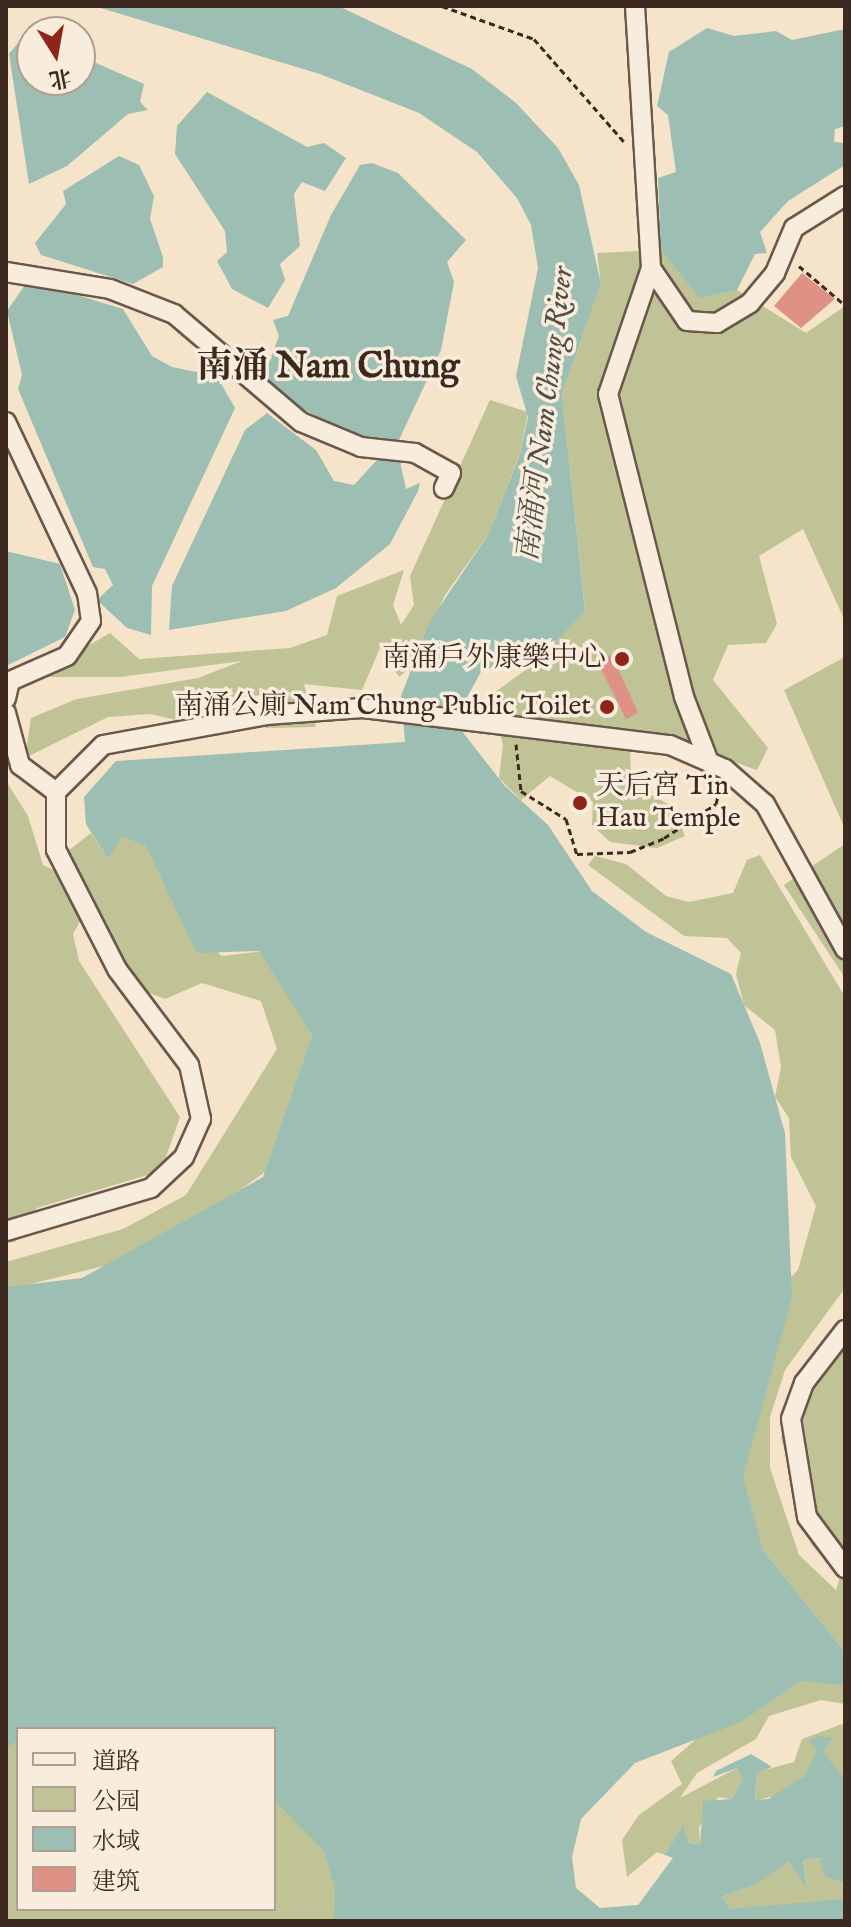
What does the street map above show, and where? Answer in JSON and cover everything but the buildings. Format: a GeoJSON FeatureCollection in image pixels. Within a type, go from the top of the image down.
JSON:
{"type":"FeatureCollection","features":[{"type":"Feature","properties":{"kind":"street"},"geometry":{"type":"LineString","coordinates":[[635,6],[651,268],[608,394],[684,697],[717,765]]}},
{"type":"Feature","properties":{"kind":"street"},"geometry":{"type":"LineString","coordinates":[[651,268],[687,321],[717,323],[750,303],[775,273],[777,257],[794,228],[845,196]]}},
{"type":"Feature","properties":{"kind":"street"},"geometry":{"type":"LineString","coordinates":[[6,272],[110,289],[174,314],[301,422],[361,447],[415,453],[451,473],[444,488]]}},
{"type":"Feature","properties":{"kind":"street"},"geometry":{"type":"LineString","coordinates":[[6,422],[15,461],[87,593],[91,621],[67,656],[10,681],[6,699]]}},
{"type":"Feature","properties":{"kind":"street"},"geometry":{"type":"LineString","coordinates":[[6,1231],[151,1188],[184,1157],[201,1119],[189,1065],[117,969],[65,874],[51,825],[56,792],[103,745],[266,715],[363,708],[670,745],[717,765],[765,804],[845,949]]}},
{"type":"Feature","properties":{"kind":"street"},"geometry":{"type":"LineString","coordinates":[[6,713],[8,741],[20,765],[56,792]]}},
{"type":"Feature","properties":{"kind":"street"},"geometry":{"type":"LineString","coordinates":[[845,1330],[804,1383],[791,1419],[807,1517],[845,1568]]}},
{"type":"Feature","properties":{"kind":"path"},"geometry":{"type":"LineString","coordinates":[[442,6],[534,39],[643,164]]}},
{"type":"Feature","properties":{"kind":"path"},"geometry":{"type":"LineString","coordinates":[[777,257],[804,269],[845,305]]}},
{"type":"Feature","properties":{"kind":"path"},"geometry":{"type":"LineString","coordinates":[[515,725],[521,791],[566,819],[577,854],[630,852],[664,838],[716,804],[717,765]]}},
{"type":"Feature","properties":{"kind":"green space"},"geometry":{"type":"Polygon","coordinates":[[[661,250],[703,297],[737,290],[806,333],[845,306],[845,621],[803,529],[759,556],[777,624],[766,643],[728,645],[713,680],[768,748],[757,770],[667,738],[630,748],[631,785],[672,806],[685,836],[657,848],[610,842],[592,825],[593,802],[550,776],[521,800],[499,778],[503,745],[490,696],[539,660],[585,610],[562,394],[601,284],[597,253],[661,250]]]}},
{"type":"Feature","properties":{"kind":"green space"},"geometry":{"type":"Polygon","coordinates":[[[490,400],[528,412],[520,453],[488,535],[445,595],[412,666],[399,677],[380,648],[362,690],[304,684],[316,727],[265,728],[284,693],[193,702],[181,721],[150,714],[108,717],[25,758],[31,718],[77,699],[198,678],[242,661],[120,677],[34,677],[110,633],[139,659],[290,648],[327,635],[337,596],[404,570],[393,605],[401,625],[414,605],[410,576],[490,400]]]}},
{"type":"Feature","properties":{"kind":"green space"},"geometry":{"type":"Polygon","coordinates":[[[845,657],[845,829],[784,690],[845,657]]]}},
{"type":"Feature","properties":{"kind":"green space"},"geometry":{"type":"Polygon","coordinates":[[[6,781],[28,816],[43,865],[77,881],[68,851],[91,833],[108,859],[118,833],[146,846],[221,956],[264,951],[312,1035],[265,1172],[149,1255],[6,1290],[6,1262],[123,1229],[186,1195],[277,1049],[261,1001],[202,983],[165,999],[124,983],[87,909],[73,934],[79,961],[180,1117],[161,1171],[37,1208],[15,1242],[6,1243],[6,781]]]}},
{"type":"Feature","properties":{"kind":"green space"},"geometry":{"type":"Polygon","coordinates":[[[845,844],[845,978],[784,885],[845,844]]]}},
{"type":"Feature","properties":{"kind":"green space"},"geometry":{"type":"Polygon","coordinates":[[[760,855],[845,997],[845,1288],[785,1370],[770,1417],[770,1468],[799,1555],[836,1590],[840,1577],[811,1544],[781,1438],[795,1400],[845,1326],[845,1652],[763,1550],[736,1468],[771,1298],[798,1270],[816,1206],[791,1157],[789,1118],[775,1097],[781,1067],[775,1030],[744,1005],[736,974],[741,953],[727,938],[684,936],[588,865],[595,856],[626,864],[666,896],[689,902],[733,893],[747,860],[760,855]]]}},
{"type":"Feature","properties":{"kind":"green space"},"geometry":{"type":"Polygon","coordinates":[[[797,1681],[845,1681],[845,1704],[821,1700],[769,1716],[756,1739],[697,1773],[680,1798],[737,1768],[742,1779],[732,1799],[718,1797],[699,1827],[700,1844],[689,1843],[683,1826],[665,1855],[657,1852],[627,1877],[622,1840],[639,1815],[682,1784],[671,1761],[702,1734],[797,1681]]]}},
{"type":"Feature","properties":{"kind":"green space"},"geometry":{"type":"Polygon","coordinates":[[[6,1717],[16,1727],[16,1911],[276,1911],[276,1762],[329,1845],[340,1896],[336,1921],[6,1921],[6,1717]]]}},
{"type":"Feature","properties":{"kind":"green space"},"geometry":{"type":"Polygon","coordinates":[[[845,1723],[845,1779],[821,1755],[832,1739],[809,1740],[818,1749],[805,1776],[791,1791],[755,1801],[757,1772],[794,1762],[802,1739],[845,1723]]]}},
{"type":"Feature","properties":{"kind":"green space"},"geometry":{"type":"Polygon","coordinates":[[[821,1858],[824,1876],[845,1884],[845,1904],[729,1909],[721,1897],[757,1884],[789,1860],[807,1887],[803,1860],[821,1858]]]}},
{"type":"Feature","properties":{"kind":"water","name":"南涌河 Nam Chung River"},"geometry":{"type":"Polygon","coordinates":[[[94,6],[338,6],[472,69],[516,103],[558,148],[579,185],[601,284],[562,394],[585,611],[539,660],[482,670],[454,721],[504,785],[548,825],[592,891],[646,932],[731,974],[760,1043],[785,1133],[792,1297],[743,1477],[763,1550],[845,1652],[845,1685],[800,1681],[741,1722],[635,1763],[581,1819],[572,1857],[576,1888],[600,1908],[638,1905],[673,1858],[665,1855],[683,1825],[689,1843],[700,1844],[703,1801],[732,1799],[742,1779],[737,1768],[713,1777],[716,1771],[751,1754],[772,1767],[757,1773],[755,1800],[768,1799],[805,1776],[817,1749],[808,1740],[821,1736],[833,1738],[823,1752],[845,1779],[845,1884],[824,1876],[820,1858],[803,1860],[807,1889],[789,1861],[757,1884],[721,1897],[730,1909],[845,1899],[845,1921],[334,1921],[335,1888],[324,1851],[276,1802],[276,1727],[16,1727],[16,1742],[6,1747],[6,1287],[82,1278],[263,1177],[312,1035],[259,951],[197,953],[146,846],[122,836],[108,859],[86,824],[84,797],[116,761],[405,742],[401,696],[430,621],[488,535],[520,454],[528,417],[516,376],[538,268],[531,225],[517,198],[477,152],[419,113],[320,74],[94,6]]]}},
{"type":"Feature","properties":{"kind":"water"},"geometry":{"type":"Polygon","coordinates":[[[707,28],[734,36],[776,31],[792,40],[845,29],[845,126],[835,129],[834,142],[845,143],[845,165],[788,201],[760,232],[767,253],[755,254],[737,290],[700,298],[661,250],[658,178],[676,172],[668,115],[657,106],[669,52],[707,28]]]}},
{"type":"Feature","properties":{"kind":"water"},"geometry":{"type":"Polygon","coordinates":[[[16,45],[16,96],[96,96],[96,63],[144,84],[140,102],[148,110],[128,114],[67,166],[29,184],[9,54],[16,45]]]}},
{"type":"Feature","properties":{"kind":"water"},"geometry":{"type":"Polygon","coordinates":[[[207,92],[307,147],[324,143],[346,158],[325,191],[302,182],[294,194],[300,246],[280,264],[285,280],[268,308],[232,289],[217,261],[227,252],[225,231],[175,154],[177,126],[207,92]]]}},
{"type":"Feature","properties":{"kind":"water"},"geometry":{"type":"Polygon","coordinates":[[[119,156],[139,165],[154,196],[150,219],[163,257],[163,267],[133,284],[41,255],[35,243],[66,204],[63,191],[119,156]]]}},
{"type":"Feature","properties":{"kind":"water"},"geometry":{"type":"Polygon","coordinates":[[[372,163],[398,173],[466,240],[447,262],[454,282],[441,350],[399,440],[356,435],[286,401],[263,379],[279,336],[273,320],[288,316],[331,215],[360,165],[372,163]]]}},
{"type":"Feature","properties":{"kind":"water"},"geometry":{"type":"Polygon","coordinates":[[[41,284],[123,309],[152,356],[172,367],[196,372],[209,363],[235,408],[152,586],[151,635],[127,628],[97,600],[113,585],[105,569],[93,567],[18,389],[22,375],[7,311],[25,285],[41,284]]]}},
{"type":"Feature","properties":{"kind":"water"},"geometry":{"type":"Polygon","coordinates":[[[267,413],[316,450],[334,481],[354,485],[377,460],[399,457],[406,489],[420,483],[418,491],[390,544],[336,588],[286,611],[169,630],[172,586],[245,430],[267,413]]]}},
{"type":"Feature","properties":{"kind":"water"},"geometry":{"type":"Polygon","coordinates":[[[6,551],[60,564],[75,610],[65,637],[6,666],[6,551]]]}},
{"type":"Feature","properties":{"kind":"place","name":"南涌戶外康樂中心"},"geometry":{"type":"Point","coordinates":[622,659]}},
{"type":"Feature","properties":{"kind":"place","name":"南涌公廁 Nam Chung Public Toilet"},"geometry":{"type":"Point","coordinates":[607,707]}},
{"type":"Feature","properties":{"kind":"place","name":"天后宮 Tin Hau Temple"},"geometry":{"type":"Point","coordinates":[580,803]}},
{"type":"Feature","properties":{"kind":"district","name":"南涌 Nam Chung"},"geometry":{"type":"Point","coordinates":[328,368]}}]}
